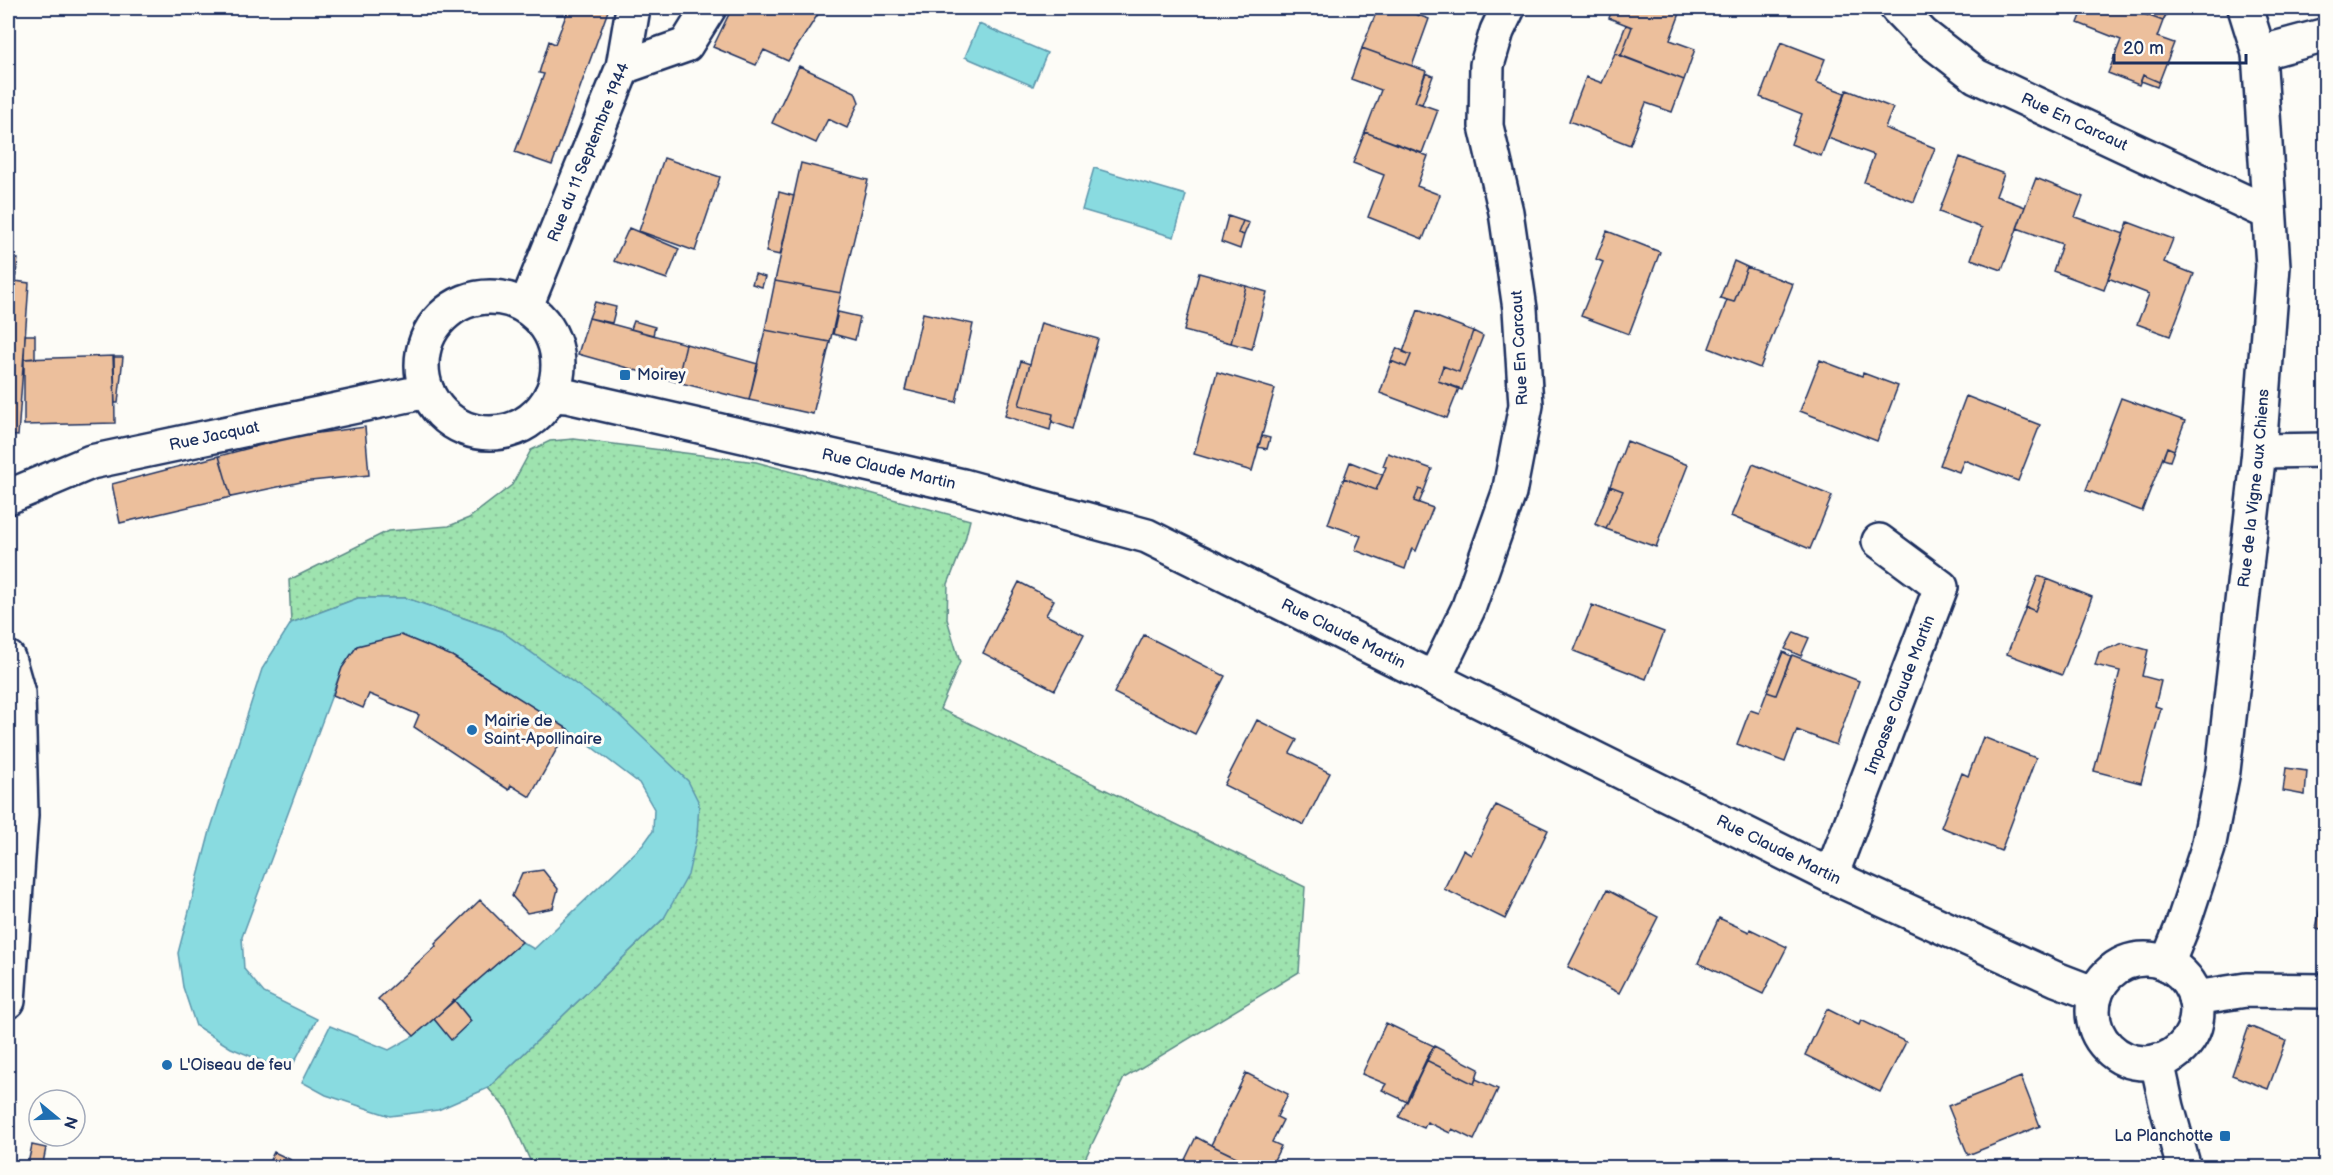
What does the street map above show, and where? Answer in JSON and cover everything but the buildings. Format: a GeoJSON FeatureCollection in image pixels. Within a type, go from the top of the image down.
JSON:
{"type":"FeatureCollection","features":[{"type":"Feature","properties":{"kind":"street"},"geometry":{"type":"LineString","coordinates":[[623,68],[633,8]]}},
{"type":"Feature","properties":{"kind":"street","name":"Rue du 11 Septembre 1944"},"geometry":{"type":"LineString","coordinates":[[526,306],[623,68],[686,45],[709,8]]}},
{"type":"Feature","properties":{"kind":"street","name":"Rue En Carcaut"},"geometry":{"type":"LineString","coordinates":[[1434,679],[1468,609],[1509,493],[1526,405],[1520,309],[1506,212],[1486,126],[1487,65],[1497,31],[1508,8]]}},
{"type":"Feature","properties":{"kind":"street","name":"Rue En Carcaut"},"geometry":{"type":"LineString","coordinates":[[1897,8],[1922,34],[1976,76],[2269,213]]}},
{"type":"Feature","properties":{"kind":"street","name":"Rue de la Vigne aux Chiens"},"geometry":{"type":"LineString","coordinates":[[2167,964],[2182,927],[2208,848],[2223,771],[2259,452],[2272,266],[2259,53],[2245,8]]}},
{"type":"Feature","properties":{"kind":"street"},"geometry":{"type":"LineString","coordinates":[[2259,53],[2325,35]]}},
{"type":"Feature","properties":{"kind":"street"},"geometry":{"type":"LineString","coordinates":[[485,297],[506,298],[526,306],[541,320],[552,336],[558,356],[557,375],[551,395],[542,410],[528,422],[512,430],[495,433],[473,431],[454,423],[438,409],[427,391],[422,370],[424,349],[432,329],[446,313],[464,302],[485,297]]}},
{"type":"Feature","properties":{"kind":"street","name":"Rue Jacquat"},"geometry":{"type":"LineString","coordinates":[[8,497],[91,462],[427,391]]}},
{"type":"Feature","properties":{"kind":"street","name":"Rue Claude Martin"},"geometry":{"type":"LineString","coordinates":[[551,395],[567,396],[963,486],[1147,536],[1831,876],[2045,974],[2095,994]]}},
{"type":"Feature","properties":{"kind":"street"},"geometry":{"type":"LineString","coordinates":[[2259,452],[2325,450]]}},
{"type":"Feature","properties":{"kind":"street","name":"Impasse Claude Martin"},"geometry":{"type":"LineString","coordinates":[[1831,876],[1941,587],[1879,541]]}},
{"type":"Feature","properties":{"kind":"street"},"geometry":{"type":"LineString","coordinates":[[8,658],[18,693],[21,815],[8,1001]]}},
{"type":"Feature","properties":{"kind":"street"},"geometry":{"type":"LineString","coordinates":[[2151,959],[2167,964],[2180,972],[2190,984],[2195,998],[2196,1015],[2193,1030],[2185,1044],[2172,1055],[2157,1061],[2141,1063],[2126,1060],[2101,1040],[2092,1009],[2095,994],[2104,978],[2117,967],[2133,960],[2151,959]]}},
{"type":"Feature","properties":{"kind":"street"},"geometry":{"type":"LineString","coordinates":[[2195,998],[2246,990],[2325,991]]}},
{"type":"Feature","properties":{"kind":"street"},"geometry":{"type":"LineString","coordinates":[[2157,1061],[2184,1167]]}},
{"type":"Feature","properties":{"kind":"green space"},"geometry":{"type":"Polygon","coordinates":[[[574,439],[756,462],[970,520],[948,584],[947,619],[960,662],[940,709],[1305,887],[1299,972],[1124,1078],[1081,1167],[533,1167],[508,1111],[488,1088],[664,918],[697,835],[501,631],[406,598],[358,598],[291,623],[289,580],[388,531],[449,526],[469,518],[512,485],[531,450],[550,441],[574,439]]]}},
{"type":"Feature","properties":{"kind":"water"},"geometry":{"type":"Polygon","coordinates":[[[979,24],[1047,53],[1033,86],[965,57],[979,24]]]}},
{"type":"Feature","properties":{"kind":"water"},"geometry":{"type":"Polygon","coordinates":[[[1094,168],[1186,195],[1174,237],[1082,210],[1094,168]]]}},
{"type":"Feature","properties":{"kind":"water"},"geometry":{"type":"Polygon","coordinates":[[[358,598],[406,598],[501,631],[618,714],[688,781],[699,803],[697,835],[688,875],[664,918],[488,1088],[438,1110],[390,1116],[326,1095],[302,1082],[330,1026],[389,1050],[414,1036],[434,1019],[451,1039],[471,1021],[454,1000],[522,942],[534,949],[643,845],[653,831],[654,809],[639,783],[568,729],[452,656],[357,646],[342,668],[242,937],[244,969],[264,993],[317,1019],[289,1072],[231,1048],[196,1026],[183,987],[178,953],[210,831],[262,669],[291,623],[358,598]]]}},
{"type":"Feature","properties":{"kind":"place","name":"Moirey"},"geometry":{"type":"Point","coordinates":[625,375]}},
{"type":"Feature","properties":{"kind":"place","name":"Mairie de Saint-Apollinaire"},"geometry":{"type":"Point","coordinates":[472,730]}},
{"type":"Feature","properties":{"kind":"place","name":"L'Oiseau de feu"},"geometry":{"type":"Point","coordinates":[167,1065]}},
{"type":"Feature","properties":{"kind":"place","name":"La Planchotte"},"geometry":{"type":"Point","coordinates":[2225,1136]}}]}
